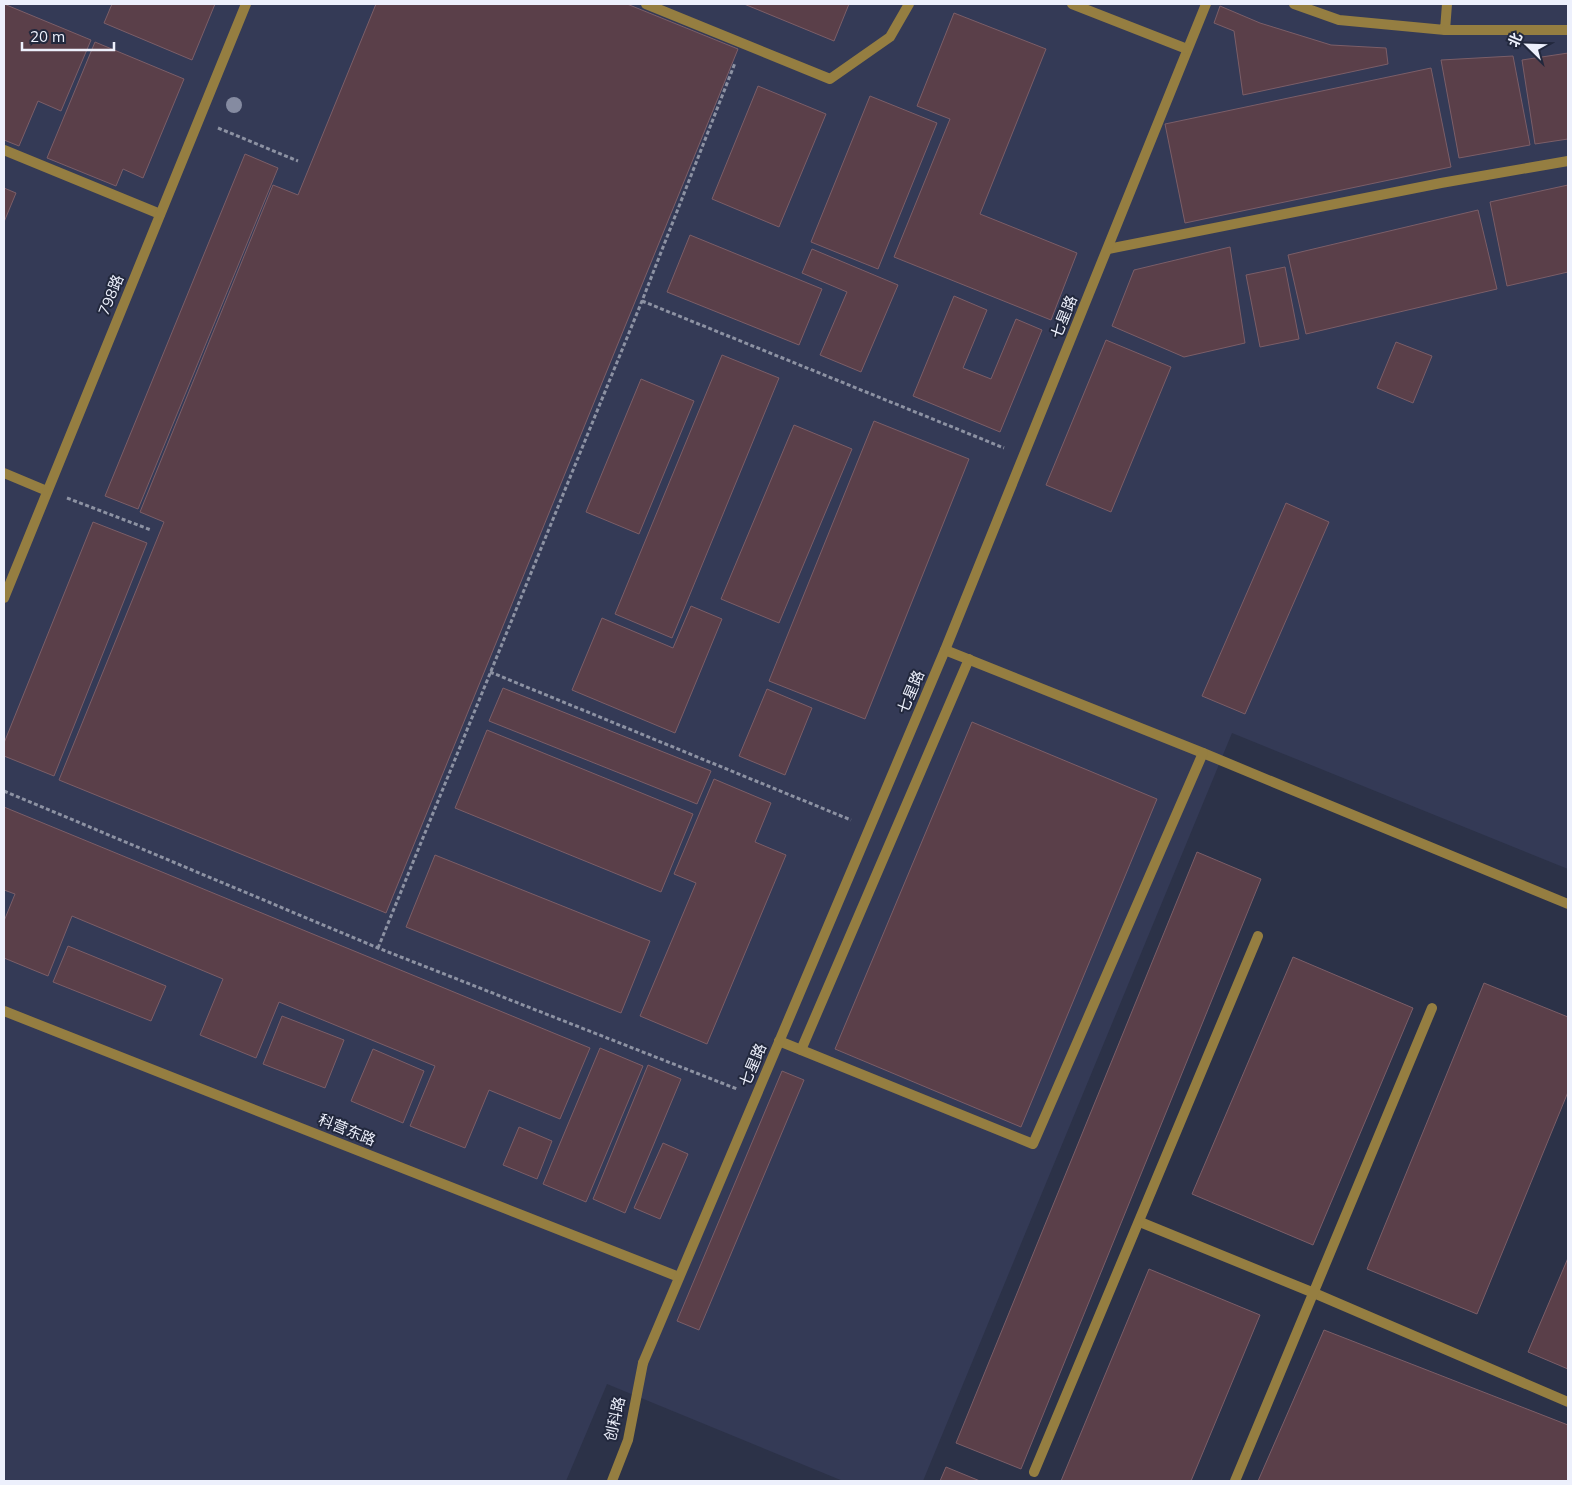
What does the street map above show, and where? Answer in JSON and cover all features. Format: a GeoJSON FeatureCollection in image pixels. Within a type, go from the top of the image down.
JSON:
{"type":"FeatureCollection","features":[{"type":"Feature","properties":{"kind":"street","name":"798路"},"geometry":{"type":"LineString","coordinates":[[4,598],[246,4]]}},
{"type":"Feature","properties":{"kind":"street"},"geometry":{"type":"LineString","coordinates":[[646,4],[830,80],[890,37],[909,4]]}},
{"type":"Feature","properties":{"kind":"street"},"geometry":{"type":"LineString","coordinates":[[1072,4],[1187,49]]}},
{"type":"Feature","properties":{"kind":"street","name":"七星路"},"geometry":{"type":"LineString","coordinates":[[643,1363],[945,650],[1206,4]]}},
{"type":"Feature","properties":{"kind":"street"},"geometry":{"type":"LineString","coordinates":[[1294,4],[1339,20],[1445,30],[1568,30]]}},
{"type":"Feature","properties":{"kind":"street"},"geometry":{"type":"LineString","coordinates":[[1445,30],[1447,4]]}},
{"type":"Feature","properties":{"kind":"street"},"geometry":{"type":"LineString","coordinates":[[4,150],[160,214]]}},
{"type":"Feature","properties":{"kind":"street"},"geometry":{"type":"LineString","coordinates":[[1108,249],[1441,183],[1568,161]]}},
{"type":"Feature","properties":{"kind":"street"},"geometry":{"type":"LineString","coordinates":[[4,473],[47,491]]}},
{"type":"Feature","properties":{"kind":"street"},"geometry":{"type":"LineString","coordinates":[[945,650],[1203,753],[1568,904]]}},
{"type":"Feature","properties":{"kind":"street"},"geometry":{"type":"LineString","coordinates":[[801,1050],[969,659]]}},
{"type":"Feature","properties":{"kind":"street"},"geometry":{"type":"LineString","coordinates":[[779,1041],[1033,1144],[1203,753]]}},
{"type":"Feature","properties":{"kind":"street"},"geometry":{"type":"LineString","coordinates":[[1034,1472],[1258,936]]}},
{"type":"Feature","properties":{"kind":"street"},"geometry":{"type":"LineString","coordinates":[[1234,1481],[1432,1008]]}},
{"type":"Feature","properties":{"kind":"street","name":"科营东路"},"geometry":{"type":"LineString","coordinates":[[4,1012],[678,1277]]}},
{"type":"Feature","properties":{"kind":"street"},"geometry":{"type":"LineString","coordinates":[[1140,1222],[1314,1292],[1568,1402]]}},
{"type":"Feature","properties":{"kind":"street","name":"创科路"},"geometry":{"type":"LineString","coordinates":[[612,1481],[628,1440],[643,1363]]}},
{"type":"Feature","properties":{"kind":"path"},"geometry":{"type":"LineString","coordinates":[[378,948],[642,301],[743,44]]}},
{"type":"Feature","properties":{"kind":"path"},"geometry":{"type":"LineString","coordinates":[[199,120],[298,161]]}},
{"type":"Feature","properties":{"kind":"path"},"geometry":{"type":"LineString","coordinates":[[642,301],[1023,456]]}},
{"type":"Feature","properties":{"kind":"path"},"geometry":{"type":"LineString","coordinates":[[47,491],[152,530]]}},
{"type":"Feature","properties":{"kind":"path"},"geometry":{"type":"LineString","coordinates":[[490,672],[870,827]]}},
{"type":"Feature","properties":{"kind":"path"},"geometry":{"type":"LineString","coordinates":[[4,791],[378,948],[756,1096]]}},
{"type":"Feature","properties":{"kind":"shaded area"},"geometry":{"type":"Polygon","coordinates":[[[4,4],[1568,4],[1568,869],[1232,733],[923,1481],[843,1481],[607,1384],[566,1481],[4,1481],[4,4]]]}},
{"type":"Feature","properties":{"kind":"building"},"geometry":{"type":"Polygon","coordinates":[[[4,4],[91,40],[61,111],[38,101],[19,146],[4,140],[4,4]]]}},
{"type":"Feature","properties":{"kind":"building"},"geometry":{"type":"Polygon","coordinates":[[[112,4],[215,4],[192,60],[104,23],[112,4]]]}},
{"type":"Feature","properties":{"kind":"building"},"geometry":{"type":"Polygon","coordinates":[[[376,4],[627,4],[738,49],[386,913],[59,780],[164,522],[140,512],[273,185],[298,195],[376,4]]]}},
{"type":"Feature","properties":{"kind":"building"},"geometry":{"type":"Polygon","coordinates":[[[744,4],[849,4],[834,41],[744,4]]]}},
{"type":"Feature","properties":{"kind":"building"},"geometry":{"type":"Polygon","coordinates":[[[1220,6],[1260,23],[1331,45],[1386,48],[1388,64],[1243,95],[1234,31],[1214,23],[1220,6]]]}},
{"type":"Feature","properties":{"kind":"building"},"geometry":{"type":"Polygon","coordinates":[[[954,13],[1046,49],[980,214],[1077,253],[1051,320],[894,257],[950,119],[917,106],[954,13]]]}},
{"type":"Feature","properties":{"kind":"building"},"geometry":{"type":"Polygon","coordinates":[[[95,42],[184,79],[143,178],[123,169],[116,186],[47,158],[95,42]]]}},
{"type":"Feature","properties":{"kind":"building"},"geometry":{"type":"Polygon","coordinates":[[[1568,53],[1568,139],[1535,144],[1522,60],[1568,53]]]}},
{"type":"Feature","properties":{"kind":"building"},"geometry":{"type":"Polygon","coordinates":[[[1513,56],[1530,145],[1459,158],[1441,60],[1513,56]]]}},
{"type":"Feature","properties":{"kind":"building"},"geometry":{"type":"Polygon","coordinates":[[[1431,68],[1451,167],[1185,223],[1165,124],[1431,68]]]}},
{"type":"Feature","properties":{"kind":"building"},"geometry":{"type":"Polygon","coordinates":[[[758,86],[826,114],[779,227],[712,199],[758,86]]]}},
{"type":"Feature","properties":{"kind":"building"},"geometry":{"type":"Polygon","coordinates":[[[870,96],[937,123],[878,269],[811,242],[870,96]]]}},
{"type":"Feature","properties":{"kind":"building"},"geometry":{"type":"Polygon","coordinates":[[[245,154],[278,168],[138,509],[105,496],[245,154]]]}},
{"type":"Feature","properties":{"kind":"building"},"geometry":{"type":"Polygon","coordinates":[[[1568,185],[1568,272],[1507,286],[1490,202],[1568,185]]]}},
{"type":"Feature","properties":{"kind":"building"},"geometry":{"type":"Polygon","coordinates":[[[4,188],[16,193],[4,222],[4,188]]]}},
{"type":"Feature","properties":{"kind":"building"},"geometry":{"type":"Polygon","coordinates":[[[1478,210],[1497,289],[1306,334],[1288,255],[1478,210]]]}},
{"type":"Feature","properties":{"kind":"building"},"geometry":{"type":"Polygon","coordinates":[[[690,235],[822,289],[799,345],[667,292],[690,235]]]}},
{"type":"Feature","properties":{"kind":"building"},"geometry":{"type":"Polygon","coordinates":[[[1230,247],[1245,343],[1184,357],[1112,326],[1134,270],[1230,247]]]}},
{"type":"Feature","properties":{"kind":"building"},"geometry":{"type":"Polygon","coordinates":[[[812,249],[898,285],[861,372],[820,355],[847,292],[802,273],[812,249]]]}},
{"type":"Feature","properties":{"kind":"building"},"geometry":{"type":"Polygon","coordinates":[[[1285,267],[1299,339],[1260,347],[1246,275],[1285,267]]]}},
{"type":"Feature","properties":{"kind":"building"},"geometry":{"type":"Polygon","coordinates":[[[954,296],[987,310],[963,368],[991,379],[1016,319],[1042,330],[1000,432],[913,396],[954,296]]]}},
{"type":"Feature","properties":{"kind":"building"},"geometry":{"type":"Polygon","coordinates":[[[1106,340],[1171,367],[1111,512],[1046,485],[1106,340]]]}},
{"type":"Feature","properties":{"kind":"building"},"geometry":{"type":"Polygon","coordinates":[[[1396,342],[1432,356],[1413,403],[1377,388],[1396,342]]]}},
{"type":"Feature","properties":{"kind":"building"},"geometry":{"type":"Polygon","coordinates":[[[722,355],[779,378],[672,638],[615,614],[722,355]]]}},
{"type":"Feature","properties":{"kind":"building"},"geometry":{"type":"Polygon","coordinates":[[[641,379],[694,401],[639,534],[586,512],[641,379]]]}},
{"type":"Feature","properties":{"kind":"building"},"geometry":{"type":"Polygon","coordinates":[[[874,421],[969,459],[865,719],[769,681],[874,421]]]}},
{"type":"Feature","properties":{"kind":"building"},"geometry":{"type":"Polygon","coordinates":[[[794,425],[852,449],[779,623],[721,599],[794,425]]]}},
{"type":"Feature","properties":{"kind":"building"},"geometry":{"type":"Polygon","coordinates":[[[1286,503],[1329,522],[1245,714],[1202,696],[1286,503]]]}},
{"type":"Feature","properties":{"kind":"building"},"geometry":{"type":"Polygon","coordinates":[[[93,522],[147,543],[54,776],[4,756],[4,743],[93,522]]]}},
{"type":"Feature","properties":{"kind":"building"},"geometry":{"type":"Polygon","coordinates":[[[691,606],[722,619],[675,733],[572,690],[602,618],[673,648],[691,606]]]}},
{"type":"Feature","properties":{"kind":"building"},"geometry":{"type":"Polygon","coordinates":[[[503,688],[711,771],[697,804],[489,721],[503,688]]]}},
{"type":"Feature","properties":{"kind":"building"},"geometry":{"type":"Polygon","coordinates":[[[767,689],[812,708],[785,775],[739,756],[767,689]]]}},
{"type":"Feature","properties":{"kind":"building"},"geometry":{"type":"Polygon","coordinates":[[[972,722],[1157,799],[1021,1127],[835,1049],[972,722]]]}},
{"type":"Feature","properties":{"kind":"building"},"geometry":{"type":"Polygon","coordinates":[[[487,730],[693,814],[661,892],[455,808],[487,730]]]}},
{"type":"Feature","properties":{"kind":"building"},"geometry":{"type":"Polygon","coordinates":[[[714,779],[771,803],[755,842],[786,855],[707,1044],[640,1016],[696,883],[674,874],[714,779]]]}},
{"type":"Feature","properties":{"kind":"building"},"geometry":{"type":"Polygon","coordinates":[[[4,807],[590,1048],[560,1119],[489,1090],[465,1148],[410,1126],[435,1066],[279,1002],[256,1058],[200,1035],[223,979],[72,916],[48,976],[4,958],[4,921],[15,894],[4,890],[4,807]]]}},
{"type":"Feature","properties":{"kind":"building"},"geometry":{"type":"Polygon","coordinates":[[[1197,852],[1261,879],[1021,1469],[956,1443],[1197,852]]]}},
{"type":"Feature","properties":{"kind":"building"},"geometry":{"type":"Polygon","coordinates":[[[435,855],[650,941],[621,1013],[406,927],[435,855]]]}},
{"type":"Feature","properties":{"kind":"building"},"geometry":{"type":"Polygon","coordinates":[[[68,946],[166,986],[151,1021],[53,982],[68,946]]]}},
{"type":"Feature","properties":{"kind":"building"},"geometry":{"type":"Polygon","coordinates":[[[1293,957],[1413,1008],[1313,1245],[1192,1194],[1293,957]]]}},
{"type":"Feature","properties":{"kind":"building"},"geometry":{"type":"Polygon","coordinates":[[[1484,983],[1568,1017],[1568,1092],[1477,1314],[1367,1269],[1484,983]]]}},
{"type":"Feature","properties":{"kind":"building"},"geometry":{"type":"Polygon","coordinates":[[[282,1016],[344,1040],[325,1088],[263,1064],[282,1016]]]}},
{"type":"Feature","properties":{"kind":"building"},"geometry":{"type":"Polygon","coordinates":[[[600,1048],[643,1066],[586,1202],[543,1184],[600,1048]]]}},
{"type":"Feature","properties":{"kind":"building"},"geometry":{"type":"Polygon","coordinates":[[[373,1049],[424,1071],[403,1123],[351,1101],[373,1049]]]}},
{"type":"Feature","properties":{"kind":"building"},"geometry":{"type":"Polygon","coordinates":[[[648,1065],[681,1079],[625,1213],[593,1199],[648,1065]]]}},
{"type":"Feature","properties":{"kind":"building"},"geometry":{"type":"Polygon","coordinates":[[[782,1071],[804,1080],[699,1330],[677,1321],[782,1071]]]}},
{"type":"Feature","properties":{"kind":"building"},"geometry":{"type":"Polygon","coordinates":[[[519,1127],[552,1141],[537,1179],[503,1165],[519,1127]]]}},
{"type":"Feature","properties":{"kind":"building"},"geometry":{"type":"Polygon","coordinates":[[[663,1143],[688,1154],[660,1219],[634,1208],[663,1143]]]}},
{"type":"Feature","properties":{"kind":"building"},"geometry":{"type":"Polygon","coordinates":[[[1568,1258],[1568,1369],[1528,1352],[1568,1258]]]}},
{"type":"Feature","properties":{"kind":"building"},"geometry":{"type":"Polygon","coordinates":[[[1149,1269],[1260,1315],[1191,1481],[1061,1481],[1149,1269]]]}},
{"type":"Feature","properties":{"kind":"building"},"geometry":{"type":"Polygon","coordinates":[[[1324,1330],[1568,1425],[1568,1481],[1258,1481],[1324,1330]]]}},
{"type":"Feature","properties":{"kind":"building"},"geometry":{"type":"Polygon","coordinates":[[[946,1467],[980,1481],[940,1481],[946,1467]]]}}]}
